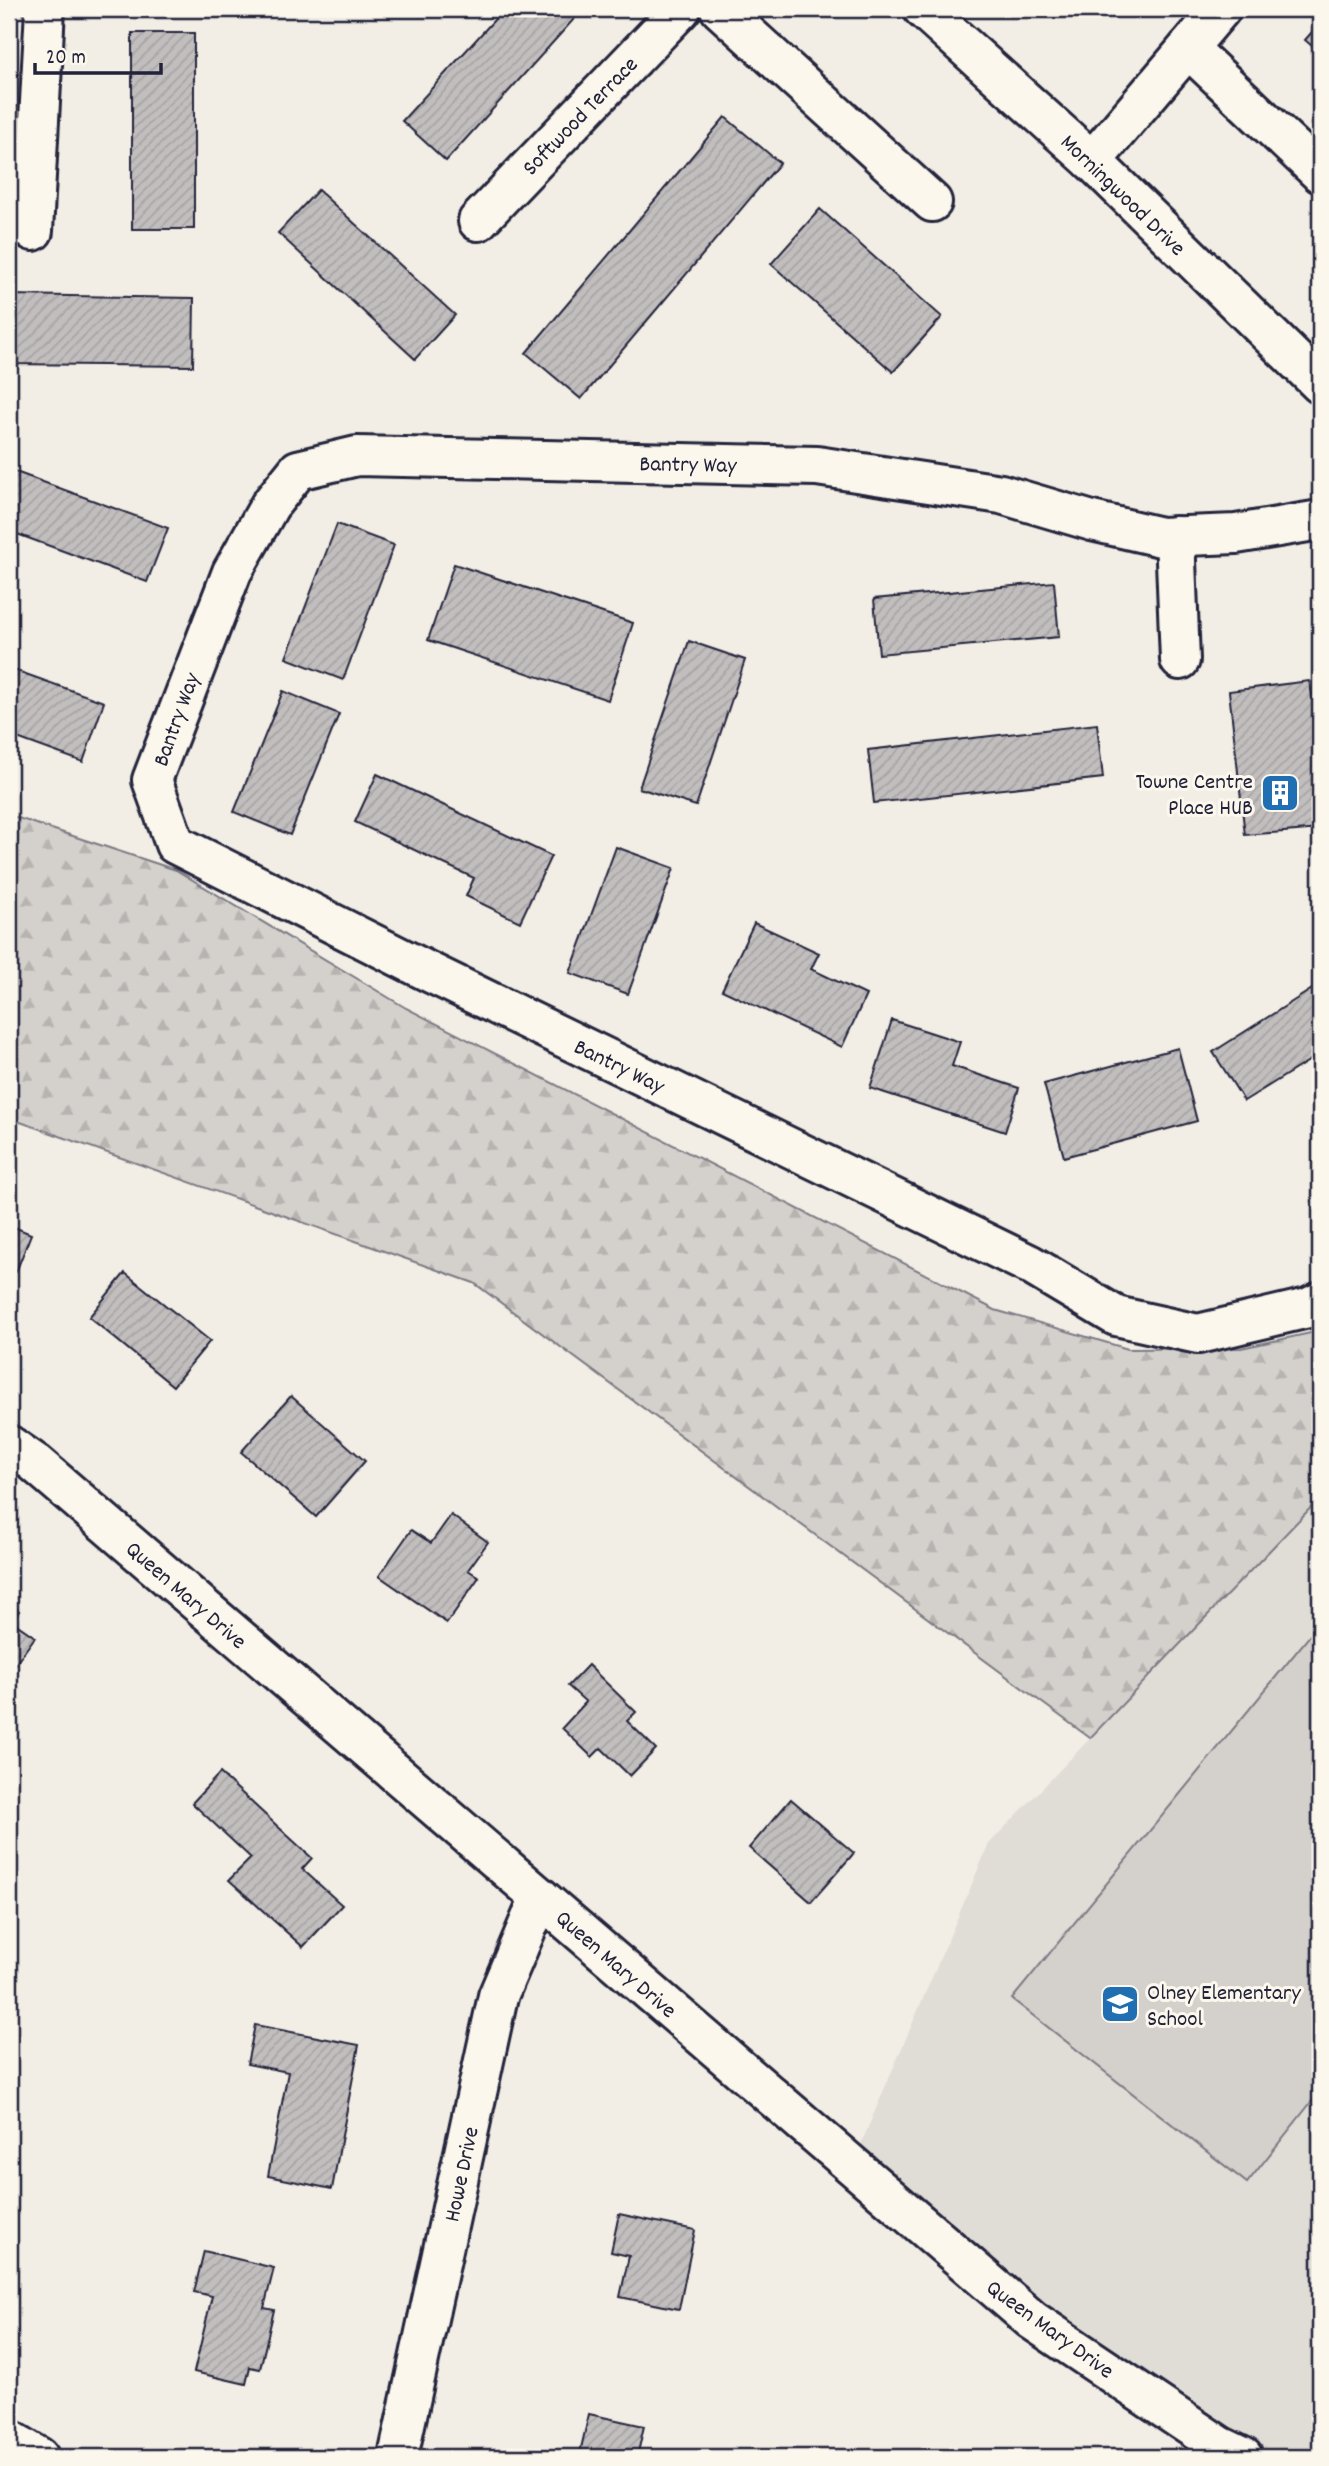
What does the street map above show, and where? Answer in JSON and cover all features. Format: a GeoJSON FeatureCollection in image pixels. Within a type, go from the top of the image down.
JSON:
{"type":"FeatureCollection","features":[{"type":"Feature","properties":{"kind":"street"},"geometry":{"type":"LineString","coordinates":[[33,231],[45,9]]}},
{"type":"Feature","properties":{"kind":"street","name":"Softwood Terrace"},"geometry":{"type":"LineString","coordinates":[[478,221],[681,9]]}},
{"type":"Feature","properties":{"kind":"street"},"geometry":{"type":"LineString","coordinates":[[720,9],[932,202]]}},
{"type":"Feature","properties":{"kind":"street","name":"Morningwood Drive"},"geometry":{"type":"LineString","coordinates":[[923,9],[1091,161],[1320,384]]}},
{"type":"Feature","properties":{"kind":"street"},"geometry":{"type":"LineString","coordinates":[[1091,161],[1221,9]]}},
{"type":"Feature","properties":{"kind":"street"},"geometry":{"type":"LineString","coordinates":[[1188,48],[1320,173]]}},
{"type":"Feature","properties":{"kind":"street","name":"Bantry Way"},"geometry":{"type":"LineString","coordinates":[[1320,520],[1236,534],[1161,537],[1092,521],[1001,494],[817,466],[357,456],[321,464],[298,470],[270,505],[232,572],[152,780],[175,844],[440,978],[1029,1264],[1116,1316],[1198,1334],[1308,1308],[1320,1302]]}},
{"type":"Feature","properties":{"kind":"street"},"geometry":{"type":"LineString","coordinates":[[1175,536],[1180,660]]}},
{"type":"Feature","properties":{"kind":"street","name":"Queen Mary Drive"},"geometry":{"type":"LineString","coordinates":[[9,1445],[46,1472],[1032,2320],[1220,2446],[1243,2457]]}},
{"type":"Feature","properties":{"kind":"street","name":"Howe Drive"},"geometry":{"type":"LineString","coordinates":[[398,2457],[498,1996],[540,1897]]}},
{"type":"Feature","properties":{"kind":"street"},"geometry":{"type":"LineString","coordinates":[[9,2439],[39,2457]]}},
{"type":"Feature","properties":{"kind":"shaded area","name":"Olney Elementary School"},"geometry":{"type":"Polygon","coordinates":[[[1320,1498],[1320,2457],[1243,2457],[852,2165],[989,1844],[1320,1498]]]}},
{"type":"Feature","properties":{"kind":"green space"},"geometry":{"type":"Polygon","coordinates":[[[9,815],[176,870],[406,1008],[995,1310],[1128,1349],[1241,1348],[1320,1331],[1320,1498],[1090,1738],[474,1283],[9,1118],[9,815]]]}},
{"type":"Feature","properties":{"kind":"green space"},"geometry":{"type":"Polygon","coordinates":[[[1320,1623],[1320,2091],[1247,2183],[1012,1999],[1320,1623]]]}},
{"type":"Feature","properties":{"kind":"building"},"geometry":{"type":"Polygon","coordinates":[[[140,9],[206,9],[206,12],[140,14],[140,9]]]}},
{"type":"Feature","properties":{"kind":"building"},"geometry":{"type":"Polygon","coordinates":[[[504,9],[583,9],[446,161],[402,121],[504,9]]]}},
{"type":"Feature","properties":{"kind":"building"},"geometry":{"type":"Polygon","coordinates":[[[1320,23],[1320,53],[1305,40],[1320,23]]]}},
{"type":"Feature","properties":{"kind":"building"},"geometry":{"type":"Polygon","coordinates":[[[132,33],[194,33],[194,229],[132,229],[132,33]]]}},
{"type":"Feature","properties":{"kind":"building"},"geometry":{"type":"Polygon","coordinates":[[[725,117],[780,163],[581,399],[526,353],[725,117]]]}},
{"type":"Feature","properties":{"kind":"building"},"geometry":{"type":"Polygon","coordinates":[[[318,190],[455,315],[415,359],[278,233],[318,190]]]}},
{"type":"Feature","properties":{"kind":"building"},"geometry":{"type":"Polygon","coordinates":[[[820,209],[942,317],[893,372],[771,264],[820,209]]]}},
{"type":"Feature","properties":{"kind":"building"},"geometry":{"type":"Polygon","coordinates":[[[9,295],[194,298],[193,366],[9,364],[9,295]]]}},
{"type":"Feature","properties":{"kind":"building"},"geometry":{"type":"Polygon","coordinates":[[[13,471],[168,528],[147,582],[9,531],[9,482],[13,471]]]}},
{"type":"Feature","properties":{"kind":"building"},"geometry":{"type":"Polygon","coordinates":[[[337,524],[394,545],[343,680],[286,658],[337,524]]]}},
{"type":"Feature","properties":{"kind":"building"},"geometry":{"type":"Polygon","coordinates":[[[454,564],[633,623],[608,700],[428,640],[454,564]]]}},
{"type":"Feature","properties":{"kind":"building"},"geometry":{"type":"Polygon","coordinates":[[[1054,582],[1059,637],[879,654],[874,599],[1054,582]]]}},
{"type":"Feature","properties":{"kind":"building"},"geometry":{"type":"Polygon","coordinates":[[[689,641],[745,660],[696,806],[639,788],[689,641]]]}},
{"type":"Feature","properties":{"kind":"building"},"geometry":{"type":"Polygon","coordinates":[[[9,668],[104,702],[83,762],[9,735],[9,668]]]}},
{"type":"Feature","properties":{"kind":"building","name":"Towne Centre Place HUB"},"geometry":{"type":"Polygon","coordinates":[[[1309,681],[1317,714],[1320,829],[1245,835],[1229,691],[1309,681]]]}},
{"type":"Feature","properties":{"kind":"building"},"geometry":{"type":"Polygon","coordinates":[[[283,691],[339,714],[290,835],[234,812],[283,691]]]}},
{"type":"Feature","properties":{"kind":"building"},"geometry":{"type":"Polygon","coordinates":[[[1097,724],[1103,778],[874,803],[868,750],[1097,724]]]}},
{"type":"Feature","properties":{"kind":"building"},"geometry":{"type":"Polygon","coordinates":[[[377,774],[551,856],[520,922],[466,896],[474,878],[355,822],[377,774]]]}},
{"type":"Feature","properties":{"kind":"building"},"geometry":{"type":"Polygon","coordinates":[[[616,847],[674,868],[628,994],[570,973],[616,847]]]}},
{"type":"Feature","properties":{"kind":"building"},"geometry":{"type":"Polygon","coordinates":[[[754,923],[819,953],[811,969],[866,995],[842,1047],[722,990],[754,923]]]}},
{"type":"Feature","properties":{"kind":"building"},"geometry":{"type":"Polygon","coordinates":[[[1320,984],[1320,1054],[1244,1101],[1213,1052],[1320,984]]]}},
{"type":"Feature","properties":{"kind":"building"},"geometry":{"type":"Polygon","coordinates":[[[892,1020],[960,1042],[952,1066],[1019,1088],[1005,1132],[870,1088],[892,1020]]]}},
{"type":"Feature","properties":{"kind":"building"},"geometry":{"type":"Polygon","coordinates":[[[1178,1048],[1197,1121],[1064,1157],[1044,1084],[1178,1048]]]}},
{"type":"Feature","properties":{"kind":"building"},"geometry":{"type":"Polygon","coordinates":[[[9,1225],[31,1234],[16,1272],[9,1269],[9,1225]]]}},
{"type":"Feature","properties":{"kind":"building"},"geometry":{"type":"Polygon","coordinates":[[[125,1273],[210,1341],[173,1386],[89,1317],[125,1273]]]}},
{"type":"Feature","properties":{"kind":"building"},"geometry":{"type":"Polygon","coordinates":[[[291,1396],[365,1461],[316,1517],[241,1452],[291,1396]]]}},
{"type":"Feature","properties":{"kind":"building"},"geometry":{"type":"Polygon","coordinates":[[[451,1515],[488,1542],[468,1570],[479,1577],[447,1623],[379,1576],[411,1530],[431,1543],[451,1515]]]}},
{"type":"Feature","properties":{"kind":"building"},"geometry":{"type":"Polygon","coordinates":[[[9,1604],[19,1611],[12,1621],[35,1637],[9,1673],[9,1604]]]}},
{"type":"Feature","properties":{"kind":"building"},"geometry":{"type":"Polygon","coordinates":[[[588,1665],[636,1712],[627,1721],[656,1749],[630,1776],[601,1748],[592,1757],[562,1728],[586,1702],[568,1686],[588,1665]]]}},
{"type":"Feature","properties":{"kind":"building"},"geometry":{"type":"Polygon","coordinates":[[[220,1773],[312,1858],[302,1869],[342,1905],[303,1947],[229,1880],[251,1858],[192,1803],[220,1773]]]}},
{"type":"Feature","properties":{"kind":"building"},"geometry":{"type":"Polygon","coordinates":[[[791,1799],[854,1853],[811,1902],[749,1848],[791,1799]]]}},
{"type":"Feature","properties":{"kind":"building"},"geometry":{"type":"Polygon","coordinates":[[[255,2025],[359,2045],[332,2189],[268,2176],[288,2072],[247,2064],[255,2025]]]}},
{"type":"Feature","properties":{"kind":"building"},"geometry":{"type":"Polygon","coordinates":[[[619,2214],[695,2230],[679,2309],[620,2297],[629,2256],[611,2252],[619,2214]]]}},
{"type":"Feature","properties":{"kind":"building"},"geometry":{"type":"Polygon","coordinates":[[[204,2251],[274,2268],[264,2308],[274,2310],[260,2369],[250,2367],[246,2384],[194,2372],[212,2296],[194,2292],[204,2251]]]}},
{"type":"Feature","properties":{"kind":"building"},"geometry":{"type":"Polygon","coordinates":[[[589,2414],[644,2426],[637,2457],[579,2457],[589,2414]]]}},
{"type":"Feature","properties":{"kind":"place","name":"Towne Centre Place HUB"},"geometry":{"type":"Point","coordinates":[1280,793]}},
{"type":"Feature","properties":{"kind":"place","name":"Olney Elementary School"},"geometry":{"type":"Point","coordinates":[1120,2004]}}]}
